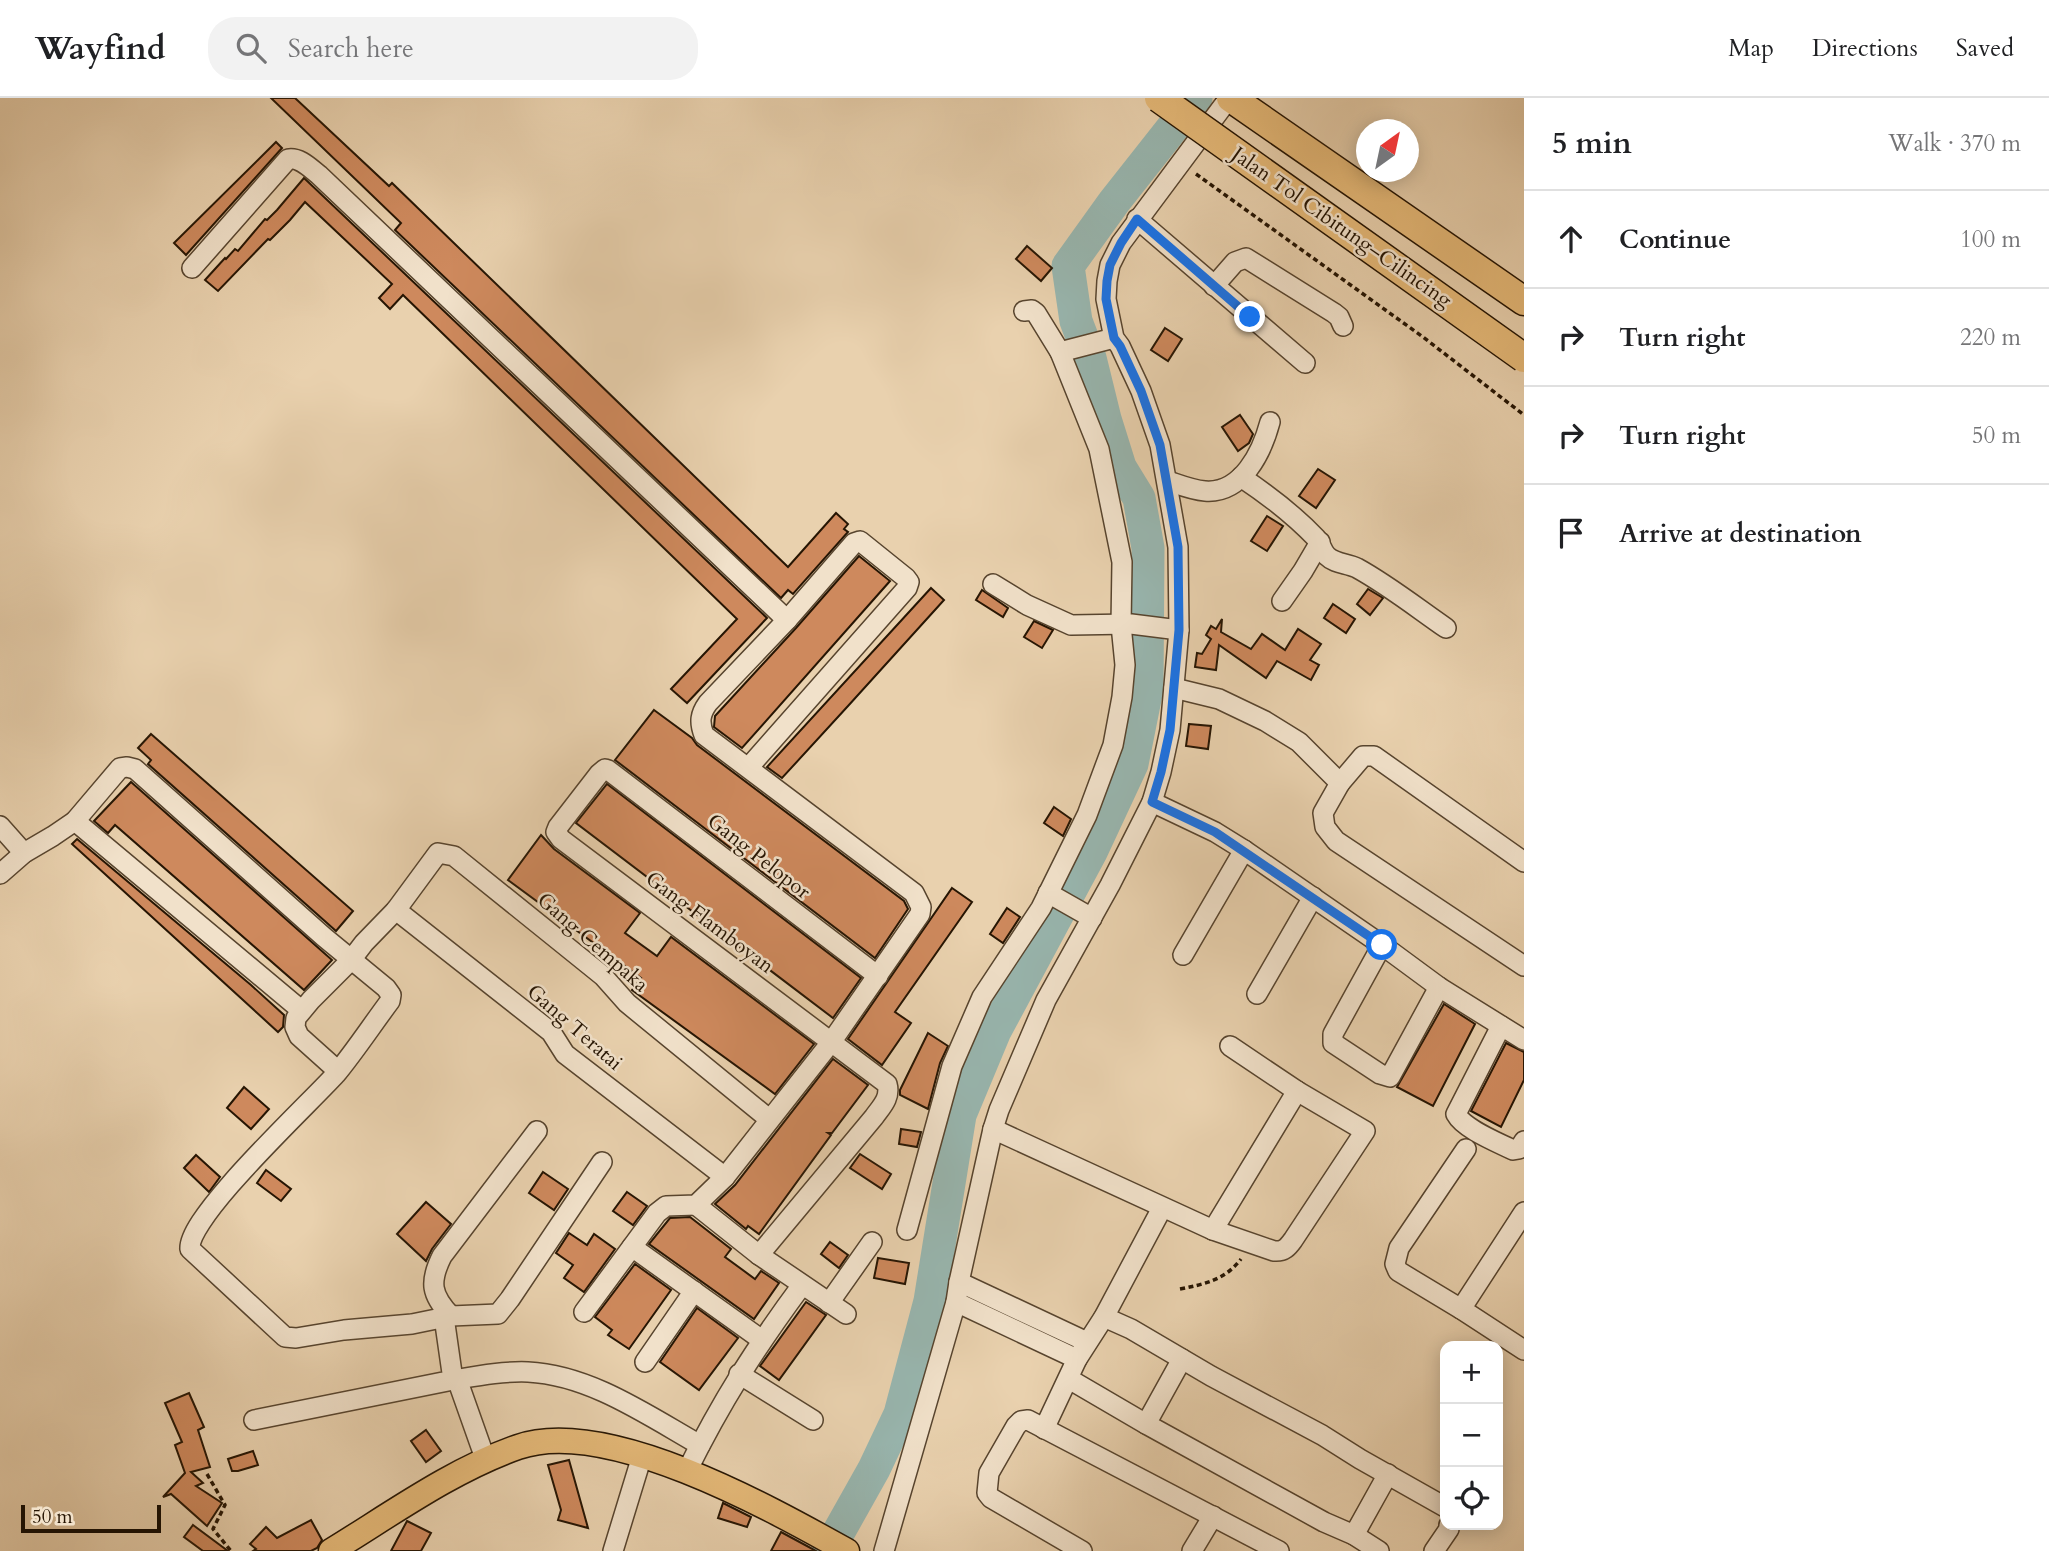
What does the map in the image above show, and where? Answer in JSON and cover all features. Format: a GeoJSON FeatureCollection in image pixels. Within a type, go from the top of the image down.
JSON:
{"type":"FeatureCollection","features":[{"type":"Feature","properties":{"kind":"highway","name":"Jalan Tol Cibitung–Cilincing"},"geometry":{"type":"LineString","coordinates":[[1159,98],[1524,358]]}},
{"type":"Feature","properties":{"kind":"highway","name":"Jalan Tol Cibitung–Cilincing"},"geometry":{"type":"LineString","coordinates":[[1230,98],[1524,301]]}},
{"type":"Feature","properties":{"kind":"main road"},"geometry":{"type":"LineString","coordinates":[[331,1551],[471,1468],[519,1447],[546,1441],[579,1442],[642,1456],[687,1471],[847,1551]]}},
{"type":"Feature","properties":{"kind":"street"},"geometry":{"type":"LineString","coordinates":[[1107,340],[1107,281],[1110,265],[1121,243],[1230,98]]}},
{"type":"Feature","properties":{"kind":"street"},"geometry":{"type":"LineString","coordinates":[[191,268],[288,159],[300,160],[319,174],[787,620]]}},
{"type":"Feature","properties":{"kind":"street"},"geometry":{"type":"LineString","coordinates":[[1137,219],[1305,363]]}},
{"type":"Feature","properties":{"kind":"street"},"geometry":{"type":"LineString","coordinates":[[1214,286],[1235,262],[1246,258],[1334,313],[1343,326]]}},
{"type":"Feature","properties":{"kind":"street"},"geometry":{"type":"LineString","coordinates":[[907,1230],[952,1066],[982,997],[1051,894],[1087,815],[1114,745],[1125,665],[1126,625],[1122,562],[1099,449],[1064,351],[1036,313],[1032,310],[1024,311]]}},
{"type":"Feature","properties":{"kind":"street"},"geometry":{"type":"LineString","coordinates":[[884,1551],[957,1302],[959,1282],[999,1110],[1085,914],[1152,802],[1170,730],[1174,688],[1171,629],[1178,547],[1160,445],[1141,391],[1120,346],[1107,340],[1064,351]]}},
{"type":"Feature","properties":{"kind":"street"},"geometry":{"type":"LineString","coordinates":[[1168,481],[1204,491],[1227,487],[1241,477],[1260,452],[1270,422]]}},
{"type":"Feature","properties":{"kind":"street"},"geometry":{"type":"LineString","coordinates":[[1241,477],[1293,516],[1320,542],[1328,558],[1356,568],[1446,628]]}},
{"type":"Feature","properties":{"kind":"street"},"geometry":{"type":"LineString","coordinates":[[696,1205],[725,1177],[832,1041],[920,914],[921,906],[914,893],[704,735],[700,719],[708,703],[787,620],[838,560],[854,543],[860,541],[909,583],[748,768]]}},
{"type":"Feature","properties":{"kind":"street"},"geometry":{"type":"LineString","coordinates":[[1282,601],[1320,542]]}},
{"type":"Feature","properties":{"kind":"street"},"geometry":{"type":"LineString","coordinates":[[993,584],[1027,605],[1071,625],[1126,625],[1171,629]]}},
{"type":"Feature","properties":{"kind":"street"},"geometry":{"type":"LineString","coordinates":[[1174,688],[1219,699],[1265,720],[1299,742],[1340,783]]}},
{"type":"Feature","properties":{"kind":"street"},"geometry":{"type":"LineString","coordinates":[[1521,958],[1336,841],[1325,827],[1323,813],[1340,783],[1363,756],[1374,756],[1524,862]]}},
{"type":"Feature","properties":{"kind":"street"},"geometry":{"type":"LineString","coordinates":[[0,874],[24,853],[75,821],[120,768],[135,769],[391,995],[390,1001],[338,1071],[239,1173],[195,1229],[189,1245],[190,1249],[288,1338],[412,1324],[447,1316],[498,1314],[602,1162]]}},
{"type":"Feature","properties":{"kind":"street","name":"Gang Pelopor"},"geometry":{"type":"LineString","coordinates":[[561,839],[556,832],[558,827],[599,774],[605,769],[611,771],[878,976]]}},
{"type":"Feature","properties":{"kind":"street"},"geometry":{"type":"LineString","coordinates":[[1152,802],[1215,832],[1244,850],[1439,987],[1524,1040]]}},
{"type":"Feature","properties":{"kind":"street"},"geometry":{"type":"LineString","coordinates":[[75,821],[301,1010]]}},
{"type":"Feature","properties":{"kind":"street"},"geometry":{"type":"LineString","coordinates":[[0,826],[24,853]]}},
{"type":"Feature","properties":{"kind":"street","name":"Gang Flamboyan"},"geometry":{"type":"LineString","coordinates":[[561,839],[887,1084],[887,1100],[760,1255]]}},
{"type":"Feature","properties":{"kind":"street"},"geometry":{"type":"LineString","coordinates":[[1183,955],[1244,850]]}},
{"type":"Feature","properties":{"kind":"street","name":"Gang Cempaka"},"geometry":{"type":"LineString","coordinates":[[396,910],[439,853],[454,856],[592,967],[627,1003],[769,1119]]}},
{"type":"Feature","properties":{"kind":"street"},"geometry":{"type":"LineString","coordinates":[[1051,894],[1085,914]]}},
{"type":"Feature","properties":{"kind":"street"},"geometry":{"type":"LineString","coordinates":[[1257,994],[1314,897]]}},
{"type":"Feature","properties":{"kind":"street"},"geometry":{"type":"LineString","coordinates":[[338,1071],[299,1036],[295,1027],[296,1018],[396,910]]}},
{"type":"Feature","properties":{"kind":"street","name":"Gang Teratai"},"geometry":{"type":"LineString","coordinates":[[396,910],[551,1032],[565,1054],[725,1177]]}},
{"type":"Feature","properties":{"kind":"street"},"geometry":{"type":"LineString","coordinates":[[1382,945],[1333,1034],[1333,1043],[1380,1074],[1390,1077],[1439,987]]}},
{"type":"Feature","properties":{"kind":"street"},"geometry":{"type":"LineString","coordinates":[[1502,1026],[1456,1114],[1470,1127],[1513,1150],[1519,1149],[1524,1141]]}},
{"type":"Feature","properties":{"kind":"street"},"geometry":{"type":"LineString","coordinates":[[993,1129],[1213,1230],[1278,1251],[1287,1248],[1366,1133],[1364,1129],[1297,1091],[1230,1046]]}},
{"type":"Feature","properties":{"kind":"street"},"geometry":{"type":"LineString","coordinates":[[1213,1230],[1297,1091]]}},
{"type":"Feature","properties":{"kind":"street"},"geometry":{"type":"LineString","coordinates":[[486,1461],[455,1380],[447,1316],[439,1303],[432,1280],[442,1256],[537,1131]]}},
{"type":"Feature","properties":{"kind":"street"},"geometry":{"type":"LineString","coordinates":[[1466,1149],[1399,1248],[1395,1264],[1398,1271],[1461,1308],[1524,1350]]}},
{"type":"Feature","properties":{"kind":"street"},"geometry":{"type":"LineString","coordinates":[[584,1312],[657,1213],[666,1206],[696,1205],[760,1255],[837,1309],[872,1242]]}},
{"type":"Feature","properties":{"kind":"street"},"geometry":{"type":"LineString","coordinates":[[1044,1429],[1082,1350],[1104,1317],[1163,1208]]}},
{"type":"Feature","properties":{"kind":"street"},"geometry":{"type":"LineString","coordinates":[[1461,1308],[1524,1212]]}},
{"type":"Feature","properties":{"kind":"street"},"geometry":{"type":"LineString","coordinates":[[632,1247],[762,1340]]}},
{"type":"Feature","properties":{"kind":"street"},"geometry":{"type":"LineString","coordinates":[[959,1282],[1082,1350]]}},
{"type":"Feature","properties":{"kind":"street"},"geometry":{"type":"LineString","coordinates":[[687,1471],[739,1374],[802,1285]]}},
{"type":"Feature","properties":{"kind":"street"},"geometry":{"type":"LineString","coordinates":[[645,1362],[694,1291]]}},
{"type":"Feature","properties":{"kind":"street"},"geometry":{"type":"LineString","coordinates":[[957,1302],[1082,1350]]}},
{"type":"Feature","properties":{"kind":"street"},"geometry":{"type":"LineString","coordinates":[[1104,1317],[1131,1329],[1322,1434],[1440,1504]]}},
{"type":"Feature","properties":{"kind":"street"},"geometry":{"type":"LineString","coordinates":[[1146,1424],[1182,1359]]}},
{"type":"Feature","properties":{"kind":"street"},"geometry":{"type":"LineString","coordinates":[[254,1420],[455,1380],[527,1372],[586,1384],[701,1445]]}},
{"type":"Feature","properties":{"kind":"street"},"geometry":{"type":"LineString","coordinates":[[739,1374],[813,1420]]}},
{"type":"Feature","properties":{"kind":"street"},"geometry":{"type":"LineString","coordinates":[[1069,1379],[1379,1551]]}},
{"type":"Feature","properties":{"kind":"street"},"geometry":{"type":"LineString","coordinates":[[1082,1551],[991,1498],[987,1493],[989,1473],[1021,1420],[1028,1420],[1279,1551]]}},
{"type":"Feature","properties":{"kind":"street"},"geometry":{"type":"LineString","coordinates":[[613,1551],[642,1456]]}},
{"type":"Feature","properties":{"kind":"street"},"geometry":{"type":"LineString","coordinates":[[1354,1535],[1388,1474]]}},
{"type":"Feature","properties":{"kind":"street"},"geometry":{"type":"LineString","coordinates":[[1192,1551],[1213,1516]]}},
{"type":"Feature","properties":{"kind":"street"},"geometry":{"type":"LineString","coordinates":[[1434,1551],[1448,1530]]}},
{"type":"Feature","properties":{"kind":"path"},"geometry":{"type":"LineString","coordinates":[[1180,162],[1423,337],[1524,415]]}},
{"type":"Feature","properties":{"kind":"path"},"geometry":{"type":"LineString","coordinates":[[1180,1289],[1219,1279],[1235,1267],[1253,1243]]}},
{"type":"Feature","properties":{"kind":"path"},"geometry":{"type":"LineString","coordinates":[[207,1474],[225,1505],[225,1510],[213,1529],[231,1551]]}},
{"type":"Feature","properties":{"kind":"building"},"geometry":{"type":"Polygon","coordinates":[[[271,98],[295,98],[389,186],[392,183],[788,567],[836,513],[848,524],[844,529],[848,532],[793,594],[788,590],[781,598],[395,230],[401,223],[271,98]]]}},
{"type":"Feature","properties":{"kind":"building"},"geometry":{"type":"Polygon","coordinates":[[[276,142],[282,148],[186,255],[174,243],[276,142]]]}},
{"type":"Feature","properties":{"kind":"building"},"geometry":{"type":"Polygon","coordinates":[[[304,178],[767,618],[687,703],[671,689],[737,619],[403,295],[390,309],[379,298],[392,284],[305,202],[218,291],[205,280],[235,249],[238,251],[304,178]]]}},
{"type":"Feature","properties":{"kind":"building"},"geometry":{"type":"Polygon","coordinates":[[[1027,246],[1052,268],[1041,281],[1016,259],[1027,246]]]}},
{"type":"Feature","properties":{"kind":"building"},"geometry":{"type":"Polygon","coordinates":[[[1165,328],[1182,339],[1168,361],[1151,350],[1165,328]]]}},
{"type":"Feature","properties":{"kind":"building"},"geometry":{"type":"Polygon","coordinates":[[[1240,415],[1253,434],[1249,443],[1238,451],[1222,427],[1240,415]]]}},
{"type":"Feature","properties":{"kind":"building"},"geometry":{"type":"Polygon","coordinates":[[[1318,469],[1335,480],[1316,508],[1299,496],[1318,469]]]}},
{"type":"Feature","properties":{"kind":"building"},"geometry":{"type":"Polygon","coordinates":[[[1267,516],[1283,526],[1267,551],[1251,541],[1267,516]]]}},
{"type":"Feature","properties":{"kind":"building"},"geometry":{"type":"Polygon","coordinates":[[[859,556],[890,581],[742,748],[714,727],[715,716],[859,556]]]}},
{"type":"Feature","properties":{"kind":"building"},"geometry":{"type":"Polygon","coordinates":[[[931,588],[944,600],[848,706],[782,778],[767,767],[931,588]]]}},
{"type":"Feature","properties":{"kind":"building"},"geometry":{"type":"Polygon","coordinates":[[[1368,589],[1383,598],[1370,615],[1357,604],[1368,589]]]}},
{"type":"Feature","properties":{"kind":"building"},"geometry":{"type":"Polygon","coordinates":[[[982,590],[1008,608],[1003,617],[976,600],[982,590]]]}},
{"type":"Feature","properties":{"kind":"building"},"geometry":{"type":"Polygon","coordinates":[[[1333,604],[1355,619],[1346,633],[1324,618],[1333,604]]]}},
{"type":"Feature","properties":{"kind":"building"},"geometry":{"type":"Polygon","coordinates":[[[1222,619],[1221,632],[1251,649],[1262,634],[1285,650],[1298,629],[1321,644],[1310,660],[1319,665],[1311,680],[1277,661],[1266,678],[1219,645],[1216,670],[1195,667],[1197,653],[1202,654],[1211,639],[1206,635],[1211,626],[1216,629],[1222,619]]]}},
{"type":"Feature","properties":{"kind":"building"},"geometry":{"type":"Polygon","coordinates":[[[1034,621],[1053,630],[1042,648],[1024,637],[1034,621]]]}},
{"type":"Feature","properties":{"kind":"building"},"geometry":{"type":"Polygon","coordinates":[[[654,710],[904,901],[908,909],[875,958],[615,760],[654,710]]]}},
{"type":"Feature","properties":{"kind":"building"},"geometry":{"type":"Polygon","coordinates":[[[1189,724],[1211,726],[1208,749],[1186,746],[1189,724]]]}},
{"type":"Feature","properties":{"kind":"building"},"geometry":{"type":"Polygon","coordinates":[[[151,734],[353,911],[336,931],[148,764],[151,760],[138,748],[151,734]]]}},
{"type":"Feature","properties":{"kind":"building"},"geometry":{"type":"Polygon","coordinates":[[[131,782],[332,960],[304,990],[115,825],[108,833],[94,821],[131,782]]]}},
{"type":"Feature","properties":{"kind":"building"},"geometry":{"type":"Polygon","coordinates":[[[607,784],[861,978],[833,1018],[576,823],[607,784]]]}},
{"type":"Feature","properties":{"kind":"building"},"geometry":{"type":"Polygon","coordinates":[[[1054,807],[1071,819],[1063,836],[1044,823],[1054,807]]]}},
{"type":"Feature","properties":{"kind":"building"},"geometry":{"type":"Polygon","coordinates":[[[541,835],[554,849],[640,913],[625,933],[657,956],[671,937],[814,1044],[775,1094],[632,990],[641,978],[508,880],[541,835]]]}},
{"type":"Feature","properties":{"kind":"building"},"geometry":{"type":"Polygon","coordinates":[[[77,839],[284,1015],[283,1027],[278,1032],[72,844],[77,839]]]}},
{"type":"Feature","properties":{"kind":"building"},"geometry":{"type":"Polygon","coordinates":[[[952,888],[972,902],[895,1012],[911,1023],[882,1065],[848,1039],[952,888]]]}},
{"type":"Feature","properties":{"kind":"building"},"geometry":{"type":"Polygon","coordinates":[[[1007,908],[1020,917],[1003,943],[990,934],[1007,908]]]}},
{"type":"Feature","properties":{"kind":"building"},"geometry":{"type":"Polygon","coordinates":[[[1444,1004],[1475,1024],[1433,1106],[1397,1087],[1444,1004]]]}},
{"type":"Feature","properties":{"kind":"building"},"geometry":{"type":"Polygon","coordinates":[[[928,1033],[948,1046],[940,1063],[928,1109],[900,1095],[900,1090],[928,1033]]]}},
{"type":"Feature","properties":{"kind":"building"},"geometry":{"type":"Polygon","coordinates":[[[1506,1043],[1524,1052],[1524,1080],[1501,1127],[1471,1111],[1506,1043]]]}},
{"type":"Feature","properties":{"kind":"building"},"geometry":{"type":"Polygon","coordinates":[[[833,1059],[868,1085],[832,1133],[828,1133],[831,1135],[759,1234],[748,1226],[746,1229],[715,1204],[735,1185],[833,1059]]]}},
{"type":"Feature","properties":{"kind":"building"},"geometry":{"type":"Polygon","coordinates":[[[244,1087],[269,1109],[251,1129],[227,1108],[244,1087]]]}},
{"type":"Feature","properties":{"kind":"building"},"geometry":{"type":"Polygon","coordinates":[[[901,1129],[921,1132],[917,1147],[899,1144],[901,1129]]]}},
{"type":"Feature","properties":{"kind":"building"},"geometry":{"type":"Polygon","coordinates":[[[860,1154],[891,1174],[882,1189],[850,1168],[860,1154]]]}},
{"type":"Feature","properties":{"kind":"building"},"geometry":{"type":"Polygon","coordinates":[[[196,1155],[220,1177],[209,1192],[184,1168],[196,1155]]]}},
{"type":"Feature","properties":{"kind":"building"},"geometry":{"type":"Polygon","coordinates":[[[266,1170],[291,1189],[281,1201],[257,1183],[266,1170]]]}},
{"type":"Feature","properties":{"kind":"building"},"geometry":{"type":"Polygon","coordinates":[[[543,1172],[568,1189],[554,1210],[529,1193],[543,1172]]]}},
{"type":"Feature","properties":{"kind":"building"},"geometry":{"type":"Polygon","coordinates":[[[627,1192],[647,1206],[633,1225],[613,1211],[627,1192]]]}},
{"type":"Feature","properties":{"kind":"building"},"geometry":{"type":"Polygon","coordinates":[[[426,1202],[451,1224],[426,1261],[397,1234],[426,1202]]]}},
{"type":"Feature","properties":{"kind":"building"},"geometry":{"type":"Polygon","coordinates":[[[690,1217],[731,1249],[725,1257],[755,1279],[761,1271],[779,1283],[754,1319],[649,1244],[670,1218],[690,1217]]]}},
{"type":"Feature","properties":{"kind":"building"},"geometry":{"type":"Polygon","coordinates":[[[569,1233],[587,1245],[594,1234],[615,1249],[584,1292],[564,1278],[573,1265],[556,1253],[569,1233]]]}},
{"type":"Feature","properties":{"kind":"building"},"geometry":{"type":"Polygon","coordinates":[[[830,1242],[848,1255],[839,1268],[821,1254],[830,1242]]]}},
{"type":"Feature","properties":{"kind":"building"},"geometry":{"type":"Polygon","coordinates":[[[878,1258],[909,1263],[905,1284],[874,1278],[878,1258]]]}},
{"type":"Feature","properties":{"kind":"building"},"geometry":{"type":"Polygon","coordinates":[[[635,1264],[671,1290],[629,1349],[608,1335],[612,1330],[595,1317],[635,1264]]]}},
{"type":"Feature","properties":{"kind":"building"},"geometry":{"type":"Polygon","coordinates":[[[806,1302],[826,1315],[779,1380],[760,1366],[806,1302]]]}},
{"type":"Feature","properties":{"kind":"building"},"geometry":{"type":"Polygon","coordinates":[[[697,1308],[738,1338],[699,1390],[660,1362],[697,1308]]]}},
{"type":"Feature","properties":{"kind":"building"},"geometry":{"type":"Polygon","coordinates":[[[189,1393],[204,1427],[198,1430],[210,1467],[191,1472],[203,1483],[196,1486],[222,1503],[207,1526],[171,1494],[163,1497],[185,1473],[175,1445],[182,1442],[165,1403],[189,1393]]]}},
{"type":"Feature","properties":{"kind":"building"},"geometry":{"type":"Polygon","coordinates":[[[426,1430],[441,1451],[426,1462],[411,1441],[426,1430]]]}},
{"type":"Feature","properties":{"kind":"building"},"geometry":{"type":"Polygon","coordinates":[[[253,1451],[258,1465],[232,1471],[228,1459],[253,1451]]]}},
{"type":"Feature","properties":{"kind":"building"},"geometry":{"type":"Polygon","coordinates":[[[569,1460],[588,1528],[558,1520],[561,1510],[548,1465],[569,1460]]]}},
{"type":"Feature","properties":{"kind":"building"},"geometry":{"type":"Polygon","coordinates":[[[723,1503],[751,1517],[747,1527],[718,1518],[723,1503]]]}},
{"type":"Feature","properties":{"kind":"building"},"geometry":{"type":"Polygon","coordinates":[[[311,1520],[322,1540],[317,1548],[311,1551],[253,1551],[256,1549],[250,1544],[266,1527],[277,1538],[311,1520]]]}},
{"type":"Feature","properties":{"kind":"building"},"geometry":{"type":"Polygon","coordinates":[[[407,1521],[431,1533],[421,1551],[391,1551],[407,1521]]]}},
{"type":"Feature","properties":{"kind":"building"},"geometry":{"type":"Polygon","coordinates":[[[193,1525],[228,1551],[203,1551],[184,1537],[193,1525]]]}},
{"type":"Feature","properties":{"kind":"building"},"geometry":{"type":"Polygon","coordinates":[[[781,1532],[807,1546],[816,1551],[771,1551],[781,1532]]]}},
{"type":"Feature","properties":{"kind":"waterway"},"geometry":{"type":"LineString","coordinates":[[828,1551],[874,1469],[900,1414],[930,1301],[960,1115],[995,1031],[1091,852],[1132,764],[1147,689],[1148,548],[1139,498],[1120,467],[1090,358],[1076,321],[1068,266],[1114,202],[1196,98]]}},
{"type":"Feature","properties":{"kind":"route"},"geometry":{"type":"LineString","coordinates":[[1250,317],[1137,219],[1110,265],[1106,299],[1114,338],[1141,391],[1160,445],[1178,547],[1179,630],[1170,730],[1152,802],[1215,832],[1244,850],[1382,945]]}}]}
